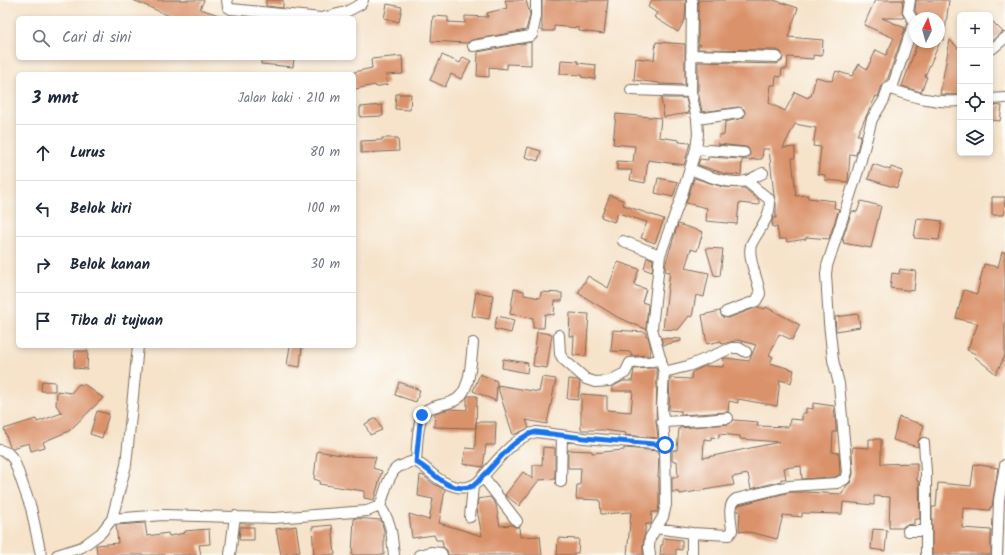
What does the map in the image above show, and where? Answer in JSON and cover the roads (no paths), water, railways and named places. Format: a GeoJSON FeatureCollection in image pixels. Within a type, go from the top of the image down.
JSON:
{"type":"FeatureCollection","features":[{"type":"Feature","properties":{"kind":"street"},"geometry":{"type":"LineString","coordinates":[[227,0],[228,7],[231,9],[301,16]]}},
{"type":"Feature","properties":{"kind":"street"},"geometry":{"type":"LineString","coordinates":[[329,16],[346,12],[361,4],[363,0]]}},
{"type":"Feature","properties":{"kind":"street"},"geometry":{"type":"LineString","coordinates":[[474,46],[532,35],[536,16],[536,0]]}},
{"type":"Feature","properties":{"kind":"street"},"geometry":{"type":"LineString","coordinates":[[650,555],[649,543],[652,534],[663,517],[666,509],[665,445],[662,422],[664,372],[652,328],[660,255],[675,216],[690,169],[696,149],[698,134],[697,118],[691,92],[692,0]]}},
{"type":"Feature","properties":{"kind":"street"},"geometry":{"type":"LineString","coordinates":[[656,528],[692,533],[731,534],[732,528],[730,505],[736,499],[789,486],[837,483],[846,479],[847,472],[839,384],[833,360],[826,274],[829,259],[858,171],[872,119],[884,100],[888,88],[894,82],[914,22],[908,12],[910,0]]}},
{"type":"Feature","properties":{"kind":"street"},"geometry":{"type":"LineString","coordinates":[[993,48],[1005,38]]}},
{"type":"Feature","properties":{"kind":"street"},"geometry":{"type":"LineString","coordinates":[[691,55],[777,57]]}},
{"type":"Feature","properties":{"kind":"street"},"geometry":{"type":"LineString","coordinates":[[888,88],[920,99],[957,101]]}},
{"type":"Feature","properties":{"kind":"street"},"geometry":{"type":"LineString","coordinates":[[631,90],[691,92]]}},
{"type":"Feature","properties":{"kind":"street"},"geometry":{"type":"LineString","coordinates":[[993,99],[1005,98]]}},
{"type":"Feature","properties":{"kind":"street"},"geometry":{"type":"LineString","coordinates":[[697,118],[739,113]]}},
{"type":"Feature","properties":{"kind":"street"},"geometry":{"type":"LineString","coordinates":[[696,149],[744,153]]}},
{"type":"Feature","properties":{"kind":"street"},"geometry":{"type":"LineString","coordinates":[[690,169],[720,180],[736,182],[746,181],[763,173]]}},
{"type":"Feature","properties":{"kind":"street"},"geometry":{"type":"LineString","coordinates":[[726,312],[756,301],[760,294],[753,271],[751,247],[762,226],[770,206],[770,202],[746,181]]}},
{"type":"Feature","properties":{"kind":"street"},"geometry":{"type":"LineString","coordinates":[[623,242],[660,255]]}},
{"type":"Feature","properties":{"kind":"street"},"geometry":{"type":"LineString","coordinates":[[559,335],[559,349],[563,358],[586,379],[595,382],[609,381],[625,373],[630,363],[649,362],[661,359]]}},
{"type":"Feature","properties":{"kind":"street"},"geometry":{"type":"LineString","coordinates":[[416,462],[422,415],[425,410],[453,402],[460,398],[469,375],[473,343]]}},
{"type":"Feature","properties":{"kind":"street"},"geometry":{"type":"LineString","coordinates":[[57,555],[82,546],[101,533],[112,519],[126,466],[138,348]]}},
{"type":"Feature","properties":{"kind":"street"},"geometry":{"type":"LineString","coordinates":[[664,372],[682,368],[732,348],[739,348],[746,352]]}},
{"type":"Feature","properties":{"kind":"street"},"geometry":{"type":"LineString","coordinates":[[662,422],[728,418]]}},
{"type":"Feature","properties":{"kind":"street"},"geometry":{"type":"LineString","coordinates":[[416,462],[435,477],[451,486],[462,488],[473,486],[510,448],[529,434],[542,432],[665,445]]}},
{"type":"Feature","properties":{"kind":"street"},"geometry":{"type":"LineString","coordinates":[[561,482],[562,435]]}},
{"type":"Feature","properties":{"kind":"street"},"geometry":{"type":"LineString","coordinates":[[924,443],[926,472],[926,555]]}},
{"type":"Feature","properties":{"kind":"street"},"geometry":{"type":"LineString","coordinates":[[0,450],[8,453],[14,460],[31,508],[41,555]]}},
{"type":"Feature","properties":{"kind":"street"},"geometry":{"type":"LineString","coordinates":[[112,519],[163,515],[274,518],[361,513],[380,506],[392,472],[402,465],[416,462]]}},
{"type":"Feature","properties":{"kind":"street"},"geometry":{"type":"LineString","coordinates":[[997,555],[999,500],[1005,465]]}},
{"type":"Feature","properties":{"kind":"street"},"geometry":{"type":"LineString","coordinates":[[483,477],[517,520]]}},
{"type":"Feature","properties":{"kind":"street"},"geometry":{"type":"LineString","coordinates":[[470,517],[473,486]]}},
{"type":"Feature","properties":{"kind":"street"},"geometry":{"type":"LineString","coordinates":[[380,506],[388,518],[394,555]]}},
{"type":"Feature","properties":{"kind":"street"},"geometry":{"type":"LineString","coordinates":[[230,555],[235,516]]}},
{"type":"Feature","properties":{"kind":"street"},"geometry":{"type":"LineString","coordinates":[[908,531],[925,531]]}},
{"type":"Feature","properties":{"kind":"street"},"geometry":{"type":"LineString","coordinates":[[692,533],[692,555]]}},
{"type":"Feature","properties":{"kind":"street"},"geometry":{"type":"LineString","coordinates":[[419,555],[431,552],[441,553],[442,555]]}}]}
